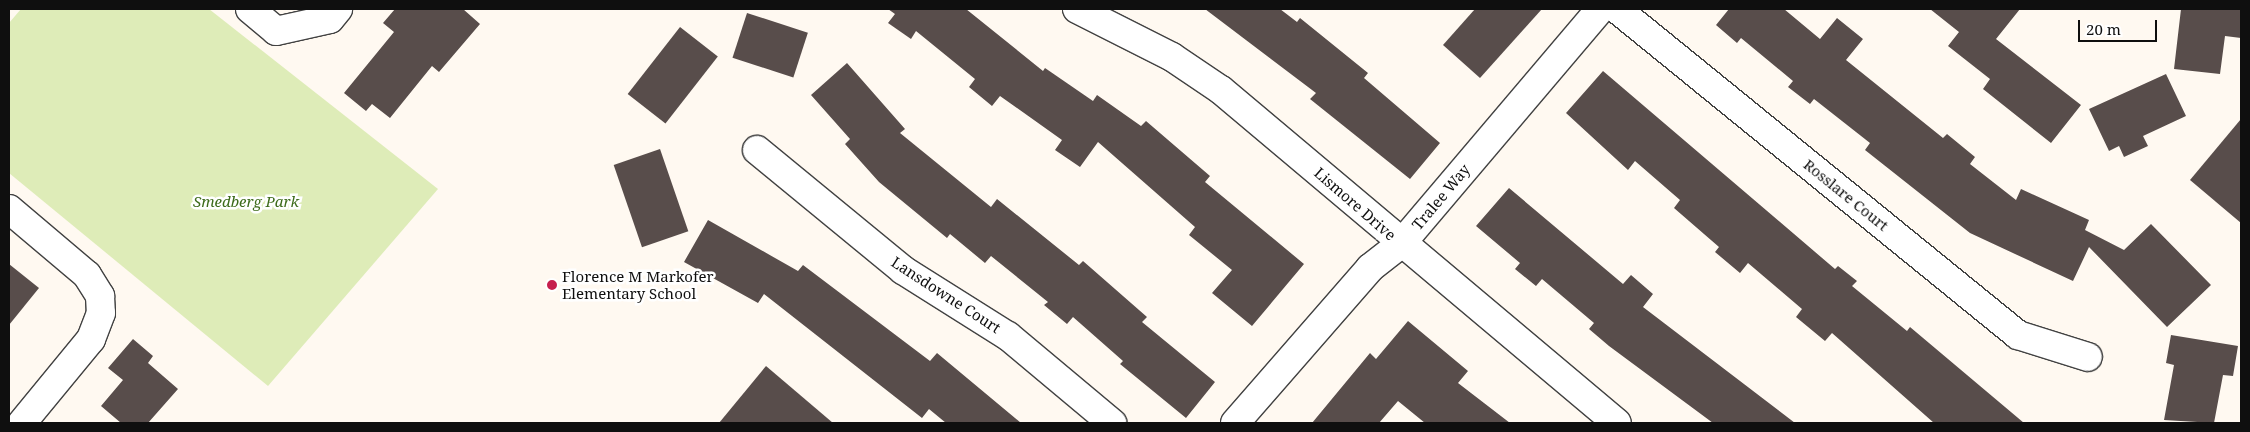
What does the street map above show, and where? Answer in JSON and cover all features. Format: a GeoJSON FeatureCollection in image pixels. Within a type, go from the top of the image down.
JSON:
{"type":"FeatureCollection","features":[{"type":"Feature","properties":{"kind":"street"},"geometry":{"type":"LineString","coordinates":[[250,9],[276,30],[330,18],[338,9]]}},
{"type":"Feature","properties":{"kind":"street","name":"Lismore Drive"},"geometry":{"type":"LineString","coordinates":[[1077,9],[1197,72],[1617,423]]}},
{"type":"Feature","properties":{"kind":"street","name":"Tralee Way"},"geometry":{"type":"LineString","coordinates":[[1235,423],[1370,268],[1401,244],[1600,9]]}},
{"type":"Feature","properties":{"kind":"street","name":"Rosslare Court"},"geometry":{"type":"LineString","coordinates":[[1617,9],[2018,336],[2088,357]]}},
{"type":"Feature","properties":{"kind":"street","name":"Lansdowne Court"},"geometry":{"type":"LineString","coordinates":[[757,150],[903,270],[1008,336],[1112,423]]}},
{"type":"Feature","properties":{"kind":"street"},"geometry":{"type":"LineString","coordinates":[[9,209],[87,275],[100,296],[101,313],[91,338],[22,423]]}},
{"type":"Feature","properties":{"kind":"green space","name":"Smedberg Park"},"geometry":{"type":"Polygon","coordinates":[[[21,9],[209,9],[438,189],[268,386],[9,173],[9,23],[21,9]]]}},
{"type":"Feature","properties":{"kind":"building"},"geometry":{"type":"Polygon","coordinates":[[[395,9],[463,9],[480,24],[439,72],[432,66],[390,118],[372,104],[366,111],[344,93],[394,32],[383,23],[395,9]]]}},
{"type":"Feature","properties":{"kind":"building"},"geometry":{"type":"Polygon","coordinates":[[[888,9],[966,9],[1043,71],[1045,68],[1093,101],[1097,95],[1141,126],[1146,121],[1210,176],[1205,182],[1304,264],[1252,326],[1212,293],[1232,270],[1189,235],[1195,227],[1098,142],[1080,167],[1055,150],[1062,140],[1000,96],[992,106],[969,87],[975,79],[916,31],[911,39],[888,23],[895,14],[888,9]]]}},
{"type":"Feature","properties":{"kind":"building"},"geometry":{"type":"Polygon","coordinates":[[[1205,9],[1280,9],[1297,22],[1300,18],[1368,73],[1364,78],[1440,143],[1410,179],[1310,99],[1316,93],[1205,9]]]}},
{"type":"Feature","properties":{"kind":"building"},"geometry":{"type":"Polygon","coordinates":[[[1475,9],[1542,9],[1480,78],[1443,45],[1475,9]]]}},
{"type":"Feature","properties":{"kind":"building"},"geometry":{"type":"Polygon","coordinates":[[[1729,9],[1784,9],[1820,39],[1837,18],[1863,39],[1846,60],[1943,138],[1947,134],[1975,157],[1970,164],[2016,200],[2021,189],[2089,220],[2085,230],[2124,250],[2151,224],[2211,285],[2167,327],[2089,247],[2073,281],[1970,233],[1865,150],[1870,143],[1814,99],[1810,104],[1788,87],[1793,81],[1741,38],[1737,43],[1716,25],[1729,9]]]}},
{"type":"Feature","properties":{"kind":"building"},"geometry":{"type":"Polygon","coordinates":[[[1930,9],[2020,9],[1996,39],[2081,105],[2051,143],[1983,89],[1990,79],[1948,46],[1959,32],[1930,9]]]}},
{"type":"Feature","properties":{"kind":"building"},"geometry":{"type":"Polygon","coordinates":[[[2181,9],[2241,9],[2241,38],[2225,36],[2220,74],[2174,69],[2181,9]]]}},
{"type":"Feature","properties":{"kind":"building"},"geometry":{"type":"Polygon","coordinates":[[[747,13],[808,33],[793,77],[732,58],[747,13]]]}},
{"type":"Feature","properties":{"kind":"building"},"geometry":{"type":"Polygon","coordinates":[[[680,27],[718,57],[665,124],[628,94],[680,27]]]}},
{"type":"Feature","properties":{"kind":"building"},"geometry":{"type":"Polygon","coordinates":[[[847,63],[905,129],[900,133],[991,207],[997,199],[1079,265],[1083,261],[1147,317],[1142,322],[1215,382],[1186,418],[1120,364],[1123,361],[1073,317],[1067,324],[1044,305],[1048,302],[991,256],[985,263],[950,234],[947,238],[879,182],[845,144],[850,139],[811,95],[847,63]]]}},
{"type":"Feature","properties":{"kind":"building"},"geometry":{"type":"Polygon","coordinates":[[[1603,71],[1835,269],[1838,266],[1857,281],[1852,286],[1907,331],[1910,327],[2024,423],[1934,423],[1832,333],[1825,341],[1796,317],[1802,309],[1748,263],[1740,273],[1715,252],[1719,247],[1674,208],[1680,200],[1635,161],[1628,170],[1566,113],[1603,71]]]}},
{"type":"Feature","properties":{"kind":"building"},"geometry":{"type":"Polygon","coordinates":[[[2166,74],[2186,116],[2143,136],[2148,146],[2124,157],[2119,146],[2109,151],[2089,109],[2166,74]]]}},
{"type":"Feature","properties":{"kind":"building"},"geometry":{"type":"Polygon","coordinates":[[[2241,119],[2241,223],[2190,180],[2241,119]]]}},
{"type":"Feature","properties":{"kind":"building"},"geometry":{"type":"Polygon","coordinates":[[[660,149],[688,231],[642,247],[614,165],[660,149]]]}},
{"type":"Feature","properties":{"kind":"building"},"geometry":{"type":"Polygon","coordinates":[[[1509,188],[1623,284],[1631,275],[1653,294],[1643,307],[1795,423],[1713,423],[1609,346],[1589,329],[1594,323],[1542,279],[1536,286],[1515,269],[1520,263],[1476,226],[1509,188]]]}},
{"type":"Feature","properties":{"kind":"building"},"geometry":{"type":"Polygon","coordinates":[[[708,220],[798,271],[803,265],[930,361],[937,353],[1021,423],[946,423],[929,409],[922,418],[764,294],[758,303],[684,262],[708,220]]]}},
{"type":"Feature","properties":{"kind":"building"},"geometry":{"type":"Polygon","coordinates":[[[9,264],[39,288],[9,325],[9,264]]]}},
{"type":"Feature","properties":{"kind":"building"},"geometry":{"type":"Polygon","coordinates":[[[1408,321],[1468,371],[1458,383],[1510,423],[1425,423],[1398,401],[1379,423],[1312,423],[1370,353],[1376,359],[1408,321]]]}},
{"type":"Feature","properties":{"kind":"building"},"geometry":{"type":"Polygon","coordinates":[[[2171,335],[2238,346],[2233,376],[2223,375],[2214,423],[2164,420],[2174,365],[2166,363],[2171,335]]]}},
{"type":"Feature","properties":{"kind":"building"},"geometry":{"type":"Polygon","coordinates":[[[133,339],[153,356],[148,363],[178,389],[148,423],[121,423],[101,406],[123,380],[108,368],[133,339]]]}},
{"type":"Feature","properties":{"kind":"building"},"geometry":{"type":"Polygon","coordinates":[[[766,366],[833,423],[719,423],[766,366]]]}},
{"type":"Feature","properties":{"kind":"place","name":"Florence M Markofer Elementary School"},"geometry":{"type":"Point","coordinates":[552,285]}}]}
